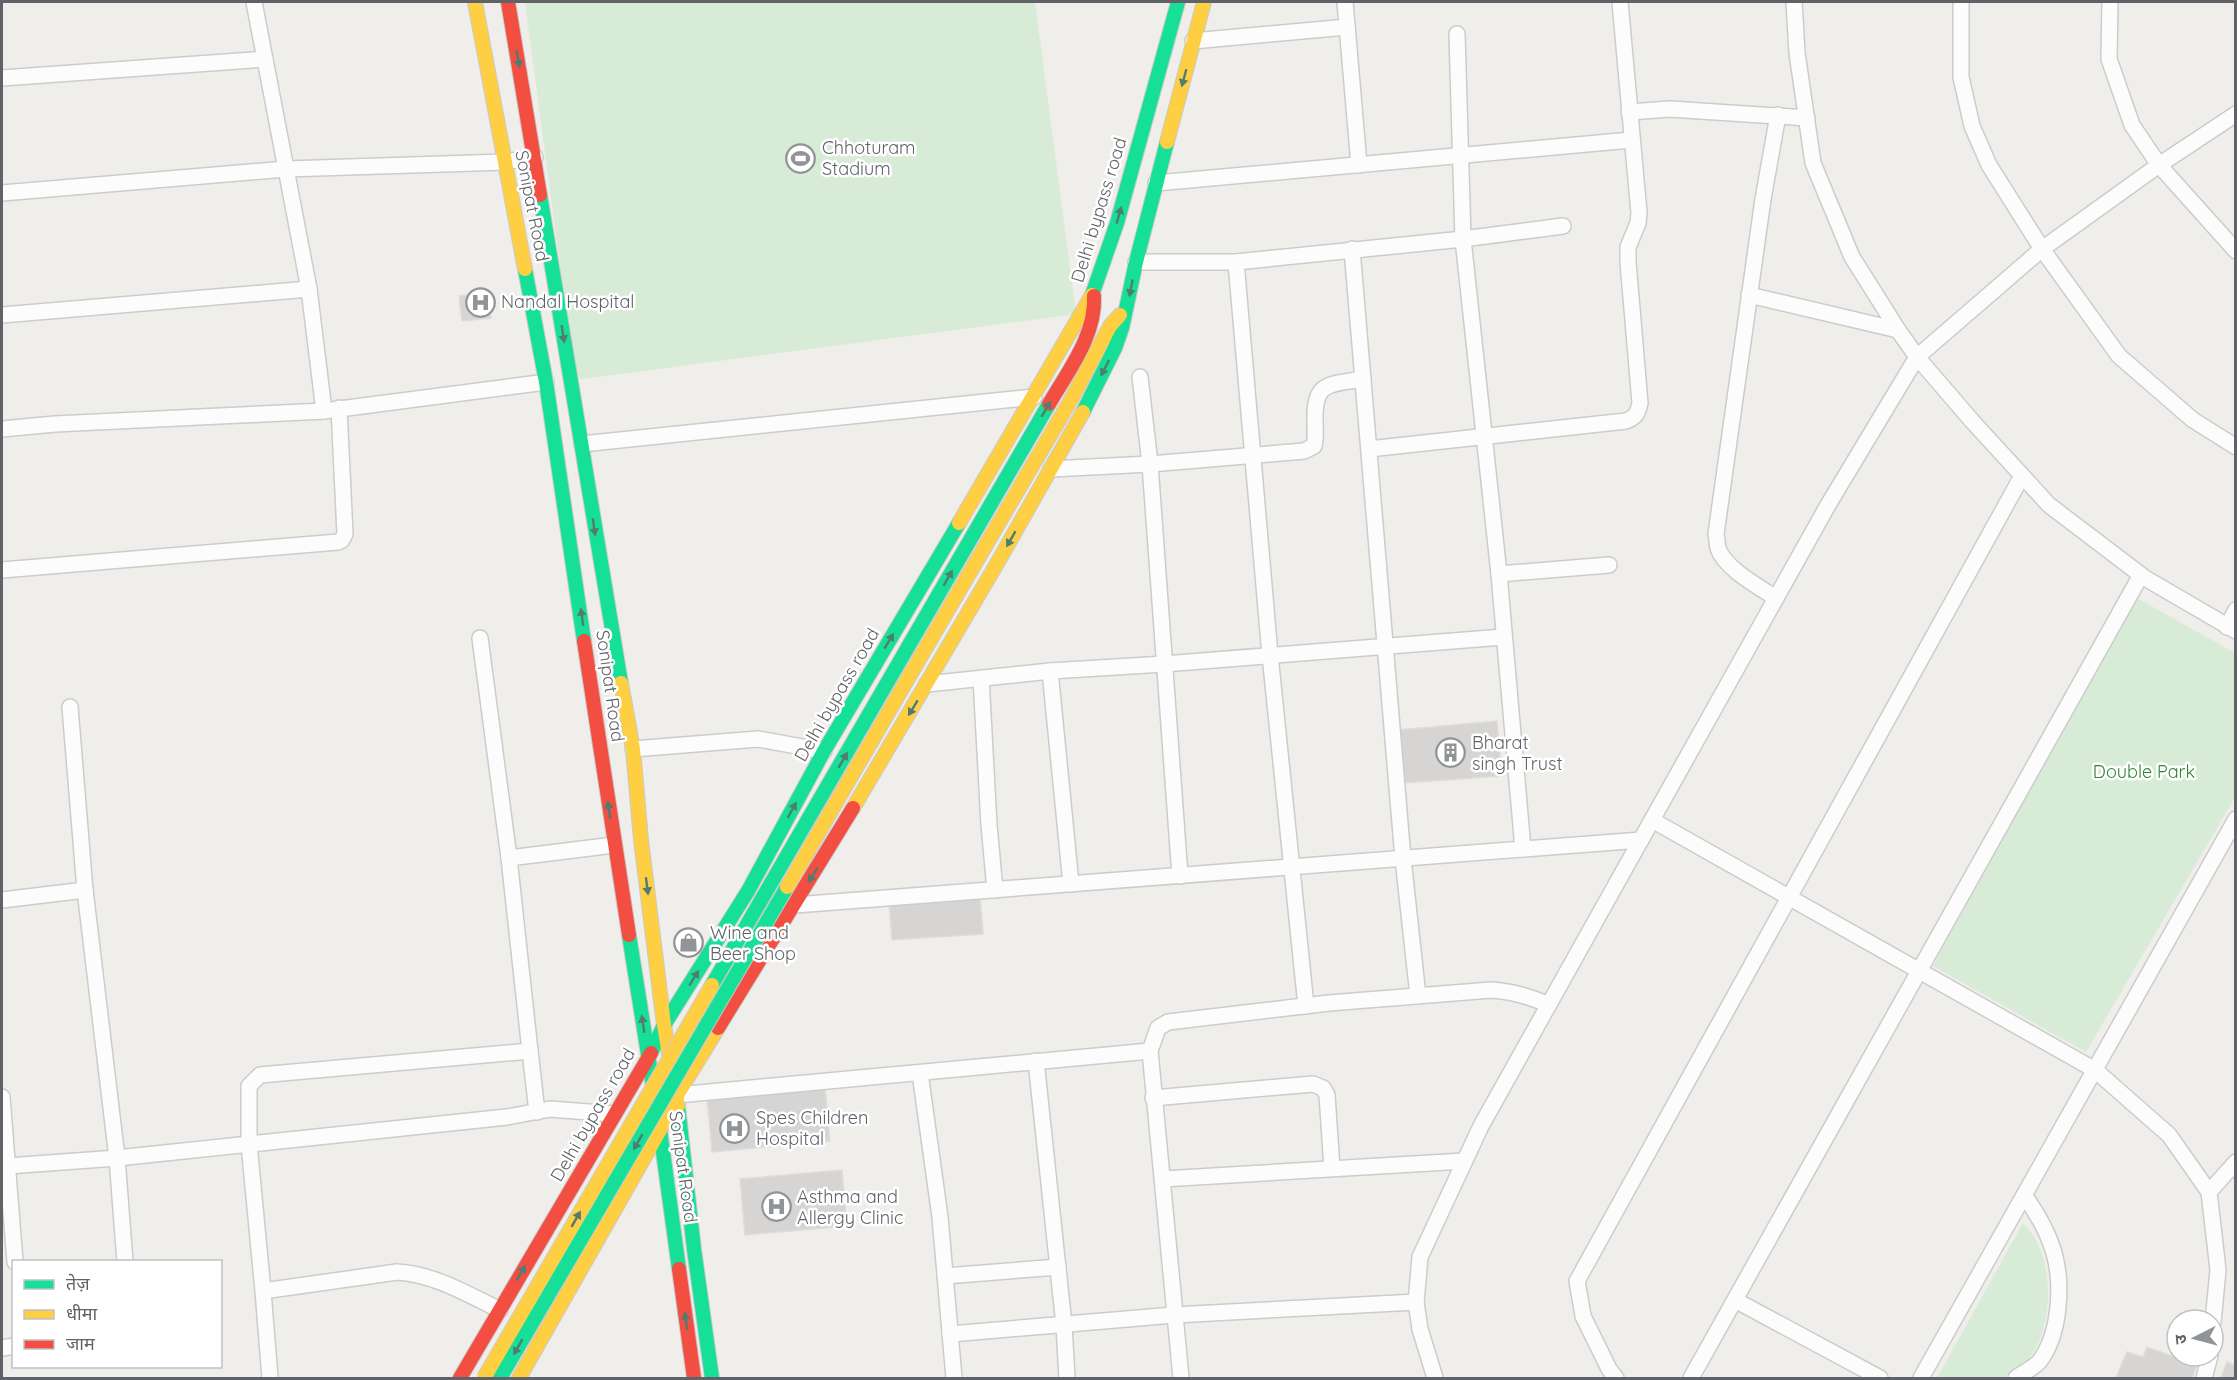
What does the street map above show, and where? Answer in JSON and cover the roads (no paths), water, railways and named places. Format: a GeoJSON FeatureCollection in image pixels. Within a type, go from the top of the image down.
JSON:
{"type":"FeatureCollection","features":[{"type":"Feature","properties":{"kind":"main road","name":"Sonipat Road"},"geometry":{"type":"LineString","coordinates":[[475,2],[546,382],[587,563],[633,749],[641,840],[664,1025],[677,1095],[694,1249],[712,1378]]}},
{"type":"Feature","properties":{"kind":"main road","name":"Sonipat Road"},"geometry":{"type":"LineString","coordinates":[[508,2],[582,444],[587,563],[614,845],[660,1130],[694,1378]]}},
{"type":"Feature","properties":{"kind":"main road","name":"Delhi bypass road"},"geometry":{"type":"LineString","coordinates":[[460,1378],[648,1058],[664,1025],[748,891],[824,751],[1089,302],[1117,223],[1178,2]]}},
{"type":"Feature","properties":{"kind":"main road"},"geometry":{"type":"LineString","coordinates":[[519,1378],[660,1130],[677,1095],[795,905],[927,684],[1051,469],[1115,348],[1204,2]]}},
{"type":"Feature","properties":{"kind":"main road"},"geometry":{"type":"LineString","coordinates":[[484,1378],[1078,354],[1091,329],[1095,314],[1094,290]]}},
{"type":"Feature","properties":{"kind":"main road"},"geometry":{"type":"LineString","coordinates":[[500,1378],[1072,398],[1110,326],[1118,316],[1125,314]]}},
{"type":"Feature","properties":{"kind":"street"},"geometry":{"type":"LineString","coordinates":[[2,570],[338,542],[345,534],[331,410],[254,2]]}},
{"type":"Feature","properties":{"kind":"street"},"geometry":{"type":"LineString","coordinates":[[1345,2],[1359,165]]}},
{"type":"Feature","properties":{"kind":"street"},"geometry":{"type":"LineString","coordinates":[[1369,449],[1626,421],[1638,412],[1640,404],[1628,247],[1638,223],[1639,213],[1620,2]]}},
{"type":"Feature","properties":{"kind":"street"},"geometry":{"type":"LineString","coordinates":[[1794,2],[1797,53],[1813,163],[1851,256],[1917,357],[2049,505],[2141,575],[2231,629],[2235,610]]}},
{"type":"Feature","properties":{"kind":"street"},"geometry":{"type":"LineString","coordinates":[[1960,2],[1961,77],[1972,126],[1989,165],[2042,249],[2119,356],[2193,420],[2235,447]]}},
{"type":"Feature","properties":{"kind":"street"},"geometry":{"type":"LineString","coordinates":[[2110,2],[2109,59],[2132,125],[2159,165],[2235,251]]}},
{"type":"Feature","properties":{"kind":"street"},"geometry":{"type":"LineString","coordinates":[[1193,41],[1347,27]]}},
{"type":"Feature","properties":{"kind":"street"},"geometry":{"type":"LineString","coordinates":[[1457,34],[1463,239],[1499,574],[1523,849]]}},
{"type":"Feature","properties":{"kind":"street"},"geometry":{"type":"LineString","coordinates":[[2,78],[265,59]]}},
{"type":"Feature","properties":{"kind":"street"},"geometry":{"type":"LineString","coordinates":[[1629,112],[1670,109],[1807,118]]}},
{"type":"Feature","properties":{"kind":"street"},"geometry":{"type":"LineString","coordinates":[[1435,1378],[1420,1329],[1416,1302],[1420,1257],[1480,1126],[1828,505],[1917,357],[2042,249],[2235,114]]}},
{"type":"Feature","properties":{"kind":"street"},"geometry":{"type":"LineString","coordinates":[[1776,598],[1734,569],[1724,559],[1718,549],[1716,534],[1749,295],[1778,115]]}},
{"type":"Feature","properties":{"kind":"street"},"geometry":{"type":"LineString","coordinates":[[1156,183],[1631,140]]}},
{"type":"Feature","properties":{"kind":"street"},"geometry":{"type":"LineString","coordinates":[[2,193],[286,169],[505,162],[534,157]]}},
{"type":"Feature","properties":{"kind":"street"},"geometry":{"type":"LineString","coordinates":[[1136,262],[1236,262],[1463,239],[1563,226]]}},
{"type":"Feature","properties":{"kind":"street"},"geometry":{"type":"LineString","coordinates":[[1352,249],[1387,646],[1403,859],[1418,996]]}},
{"type":"Feature","properties":{"kind":"street"},"geometry":{"type":"LineString","coordinates":[[1236,262],[1270,655],[1306,1006]]}},
{"type":"Feature","properties":{"kind":"street"},"geometry":{"type":"LineString","coordinates":[[2,315],[309,289]]}},
{"type":"Feature","properties":{"kind":"street"},"geometry":{"type":"LineString","coordinates":[[1749,295],[1898,330]]}},
{"type":"Feature","properties":{"kind":"street"},"geometry":{"type":"LineString","coordinates":[[1140,377],[1150,464],[1180,876]]}},
{"type":"Feature","properties":{"kind":"street"},"geometry":{"type":"LineString","coordinates":[[1051,469],[1150,464],[1304,451],[1314,446],[1315,405],[1319,393],[1326,386],[1363,379]]}},
{"type":"Feature","properties":{"kind":"street"},"geometry":{"type":"LineString","coordinates":[[2,429],[55,424],[331,410],[546,382]]}},
{"type":"Feature","properties":{"kind":"street"},"geometry":{"type":"LineString","coordinates":[[582,444],[1034,397]]}},
{"type":"Feature","properties":{"kind":"street"},"geometry":{"type":"LineString","coordinates":[[1616,1378],[1609,1369],[1583,1316],[1577,1281],[2022,476]]}},
{"type":"Feature","properties":{"kind":"street"},"geometry":{"type":"LineString","coordinates":[[1499,574],[1609,565]]}},
{"type":"Feature","properties":{"kind":"street"},"geometry":{"type":"LineString","coordinates":[[1691,1378],[2141,575]]}},
{"type":"Feature","properties":{"kind":"street"},"geometry":{"type":"LineString","coordinates":[[927,684],[1050,671],[1503,637]]}},
{"type":"Feature","properties":{"kind":"street"},"geometry":{"type":"LineString","coordinates":[[480,638],[509,858],[537,1112]]}},
{"type":"Feature","properties":{"kind":"street"},"geometry":{"type":"LineString","coordinates":[[1050,671],[1071,884]]}},
{"type":"Feature","properties":{"kind":"street"},"geometry":{"type":"LineString","coordinates":[[981,678],[995,890]]}},
{"type":"Feature","properties":{"kind":"street"},"geometry":{"type":"LineString","coordinates":[[70,707],[85,890],[117,1158],[125,1260]]}},
{"type":"Feature","properties":{"kind":"street"},"geometry":{"type":"LineString","coordinates":[[633,749],[758,739],[824,751]]}},
{"type":"Feature","properties":{"kind":"street"},"geometry":{"type":"LineString","coordinates":[[1921,1378],[2235,819]]}},
{"type":"Feature","properties":{"kind":"street"},"geometry":{"type":"LineString","coordinates":[[1652,820],[2095,1070],[2169,1135],[2209,1192],[2218,1270],[2214,1308]]}},
{"type":"Feature","properties":{"kind":"street"},"geometry":{"type":"LineString","coordinates":[[795,905],[1641,840]]}},
{"type":"Feature","properties":{"kind":"street"},"geometry":{"type":"LineString","coordinates":[[509,858],[614,845]]}},
{"type":"Feature","properties":{"kind":"street"},"geometry":{"type":"LineString","coordinates":[[2,900],[85,890]]}},
{"type":"Feature","properties":{"kind":"street"},"geometry":{"type":"LineString","coordinates":[[1182,1378],[1153,1098],[1150,1052],[1158,1028],[1168,1023],[1306,1006],[1508,990],[1547,1004]]}},
{"type":"Feature","properties":{"kind":"street"},"geometry":{"type":"LineString","coordinates":[[270,1378],[249,1144],[249,1086],[260,1075],[530,1051]]}},
{"type":"Feature","properties":{"kind":"street"},"geometry":{"type":"LineString","coordinates":[[677,1095],[1150,1052]]}},
{"type":"Feature","properties":{"kind":"street"},"geometry":{"type":"LineString","coordinates":[[1036,1061],[1064,1325],[1067,1378]]}},
{"type":"Feature","properties":{"kind":"street"},"geometry":{"type":"LineString","coordinates":[[920,1073],[940,1217],[954,1378]]}},
{"type":"Feature","properties":{"kind":"street"},"geometry":{"type":"LineString","coordinates":[[1153,1098],[1313,1084],[1323,1088],[1327,1095],[1332,1168]]}},
{"type":"Feature","properties":{"kind":"street"},"geometry":{"type":"LineString","coordinates":[[2,1097],[8,1166],[7,1217],[15,1260]]}},
{"type":"Feature","properties":{"kind":"street"},"geometry":{"type":"LineString","coordinates":[[8,1166],[117,1158],[507,1118],[561,1109],[614,1114]]}},
{"type":"Feature","properties":{"kind":"street"},"geometry":{"type":"LineString","coordinates":[[1163,1179],[1464,1161]]}},
{"type":"Feature","properties":{"kind":"street"},"geometry":{"type":"LineString","coordinates":[[2209,1192],[2235,1162]]}},
{"type":"Feature","properties":{"kind":"street"},"geometry":{"type":"LineString","coordinates":[[2016,1378],[2038,1362],[2054,1332],[2059,1296],[2054,1255],[2039,1217],[2024,1195]]}},
{"type":"Feature","properties":{"kind":"street"},"geometry":{"type":"LineString","coordinates":[[945,1276],[1058,1267]]}},
{"type":"Feature","properties":{"kind":"street"},"geometry":{"type":"LineString","coordinates":[[263,1291],[398,1272],[414,1273],[431,1278],[500,1310]]}},
{"type":"Feature","properties":{"kind":"street"},"geometry":{"type":"LineString","coordinates":[[1735,1300],[1880,1378]]}},
{"type":"Feature","properties":{"kind":"street"},"geometry":{"type":"LineString","coordinates":[[950,1334],[1174,1316],[1416,1302]]}},
{"type":"Feature","properties":{"kind":"place","name":"Chhoturam Stadium"},"geometry":{"type":"Point","coordinates":[801,158]}},
{"type":"Feature","properties":{"kind":"place","name":"Nandal Hospital"},"geometry":{"type":"Point","coordinates":[480,302]}},
{"type":"Feature","properties":{"kind":"place","name":"Bharat singh Trust"},"geometry":{"type":"Point","coordinates":[1451,753]}},
{"type":"Feature","properties":{"kind":"place","name":"Wine and Beer Shop"},"geometry":{"type":"Point","coordinates":[689,943]}},
{"type":"Feature","properties":{"kind":"place","name":"Spes Children Hospital"},"geometry":{"type":"Point","coordinates":[735,1128]}},
{"type":"Feature","properties":{"kind":"place","name":"Asthma and Allergy Clinic"},"geometry":{"type":"Point","coordinates":[776,1207]}},
{"type":"Feature","properties":{"kind":"park label","name":"Double Park"},"geometry":{"type":"Point","coordinates":[2144,772]}}]}
